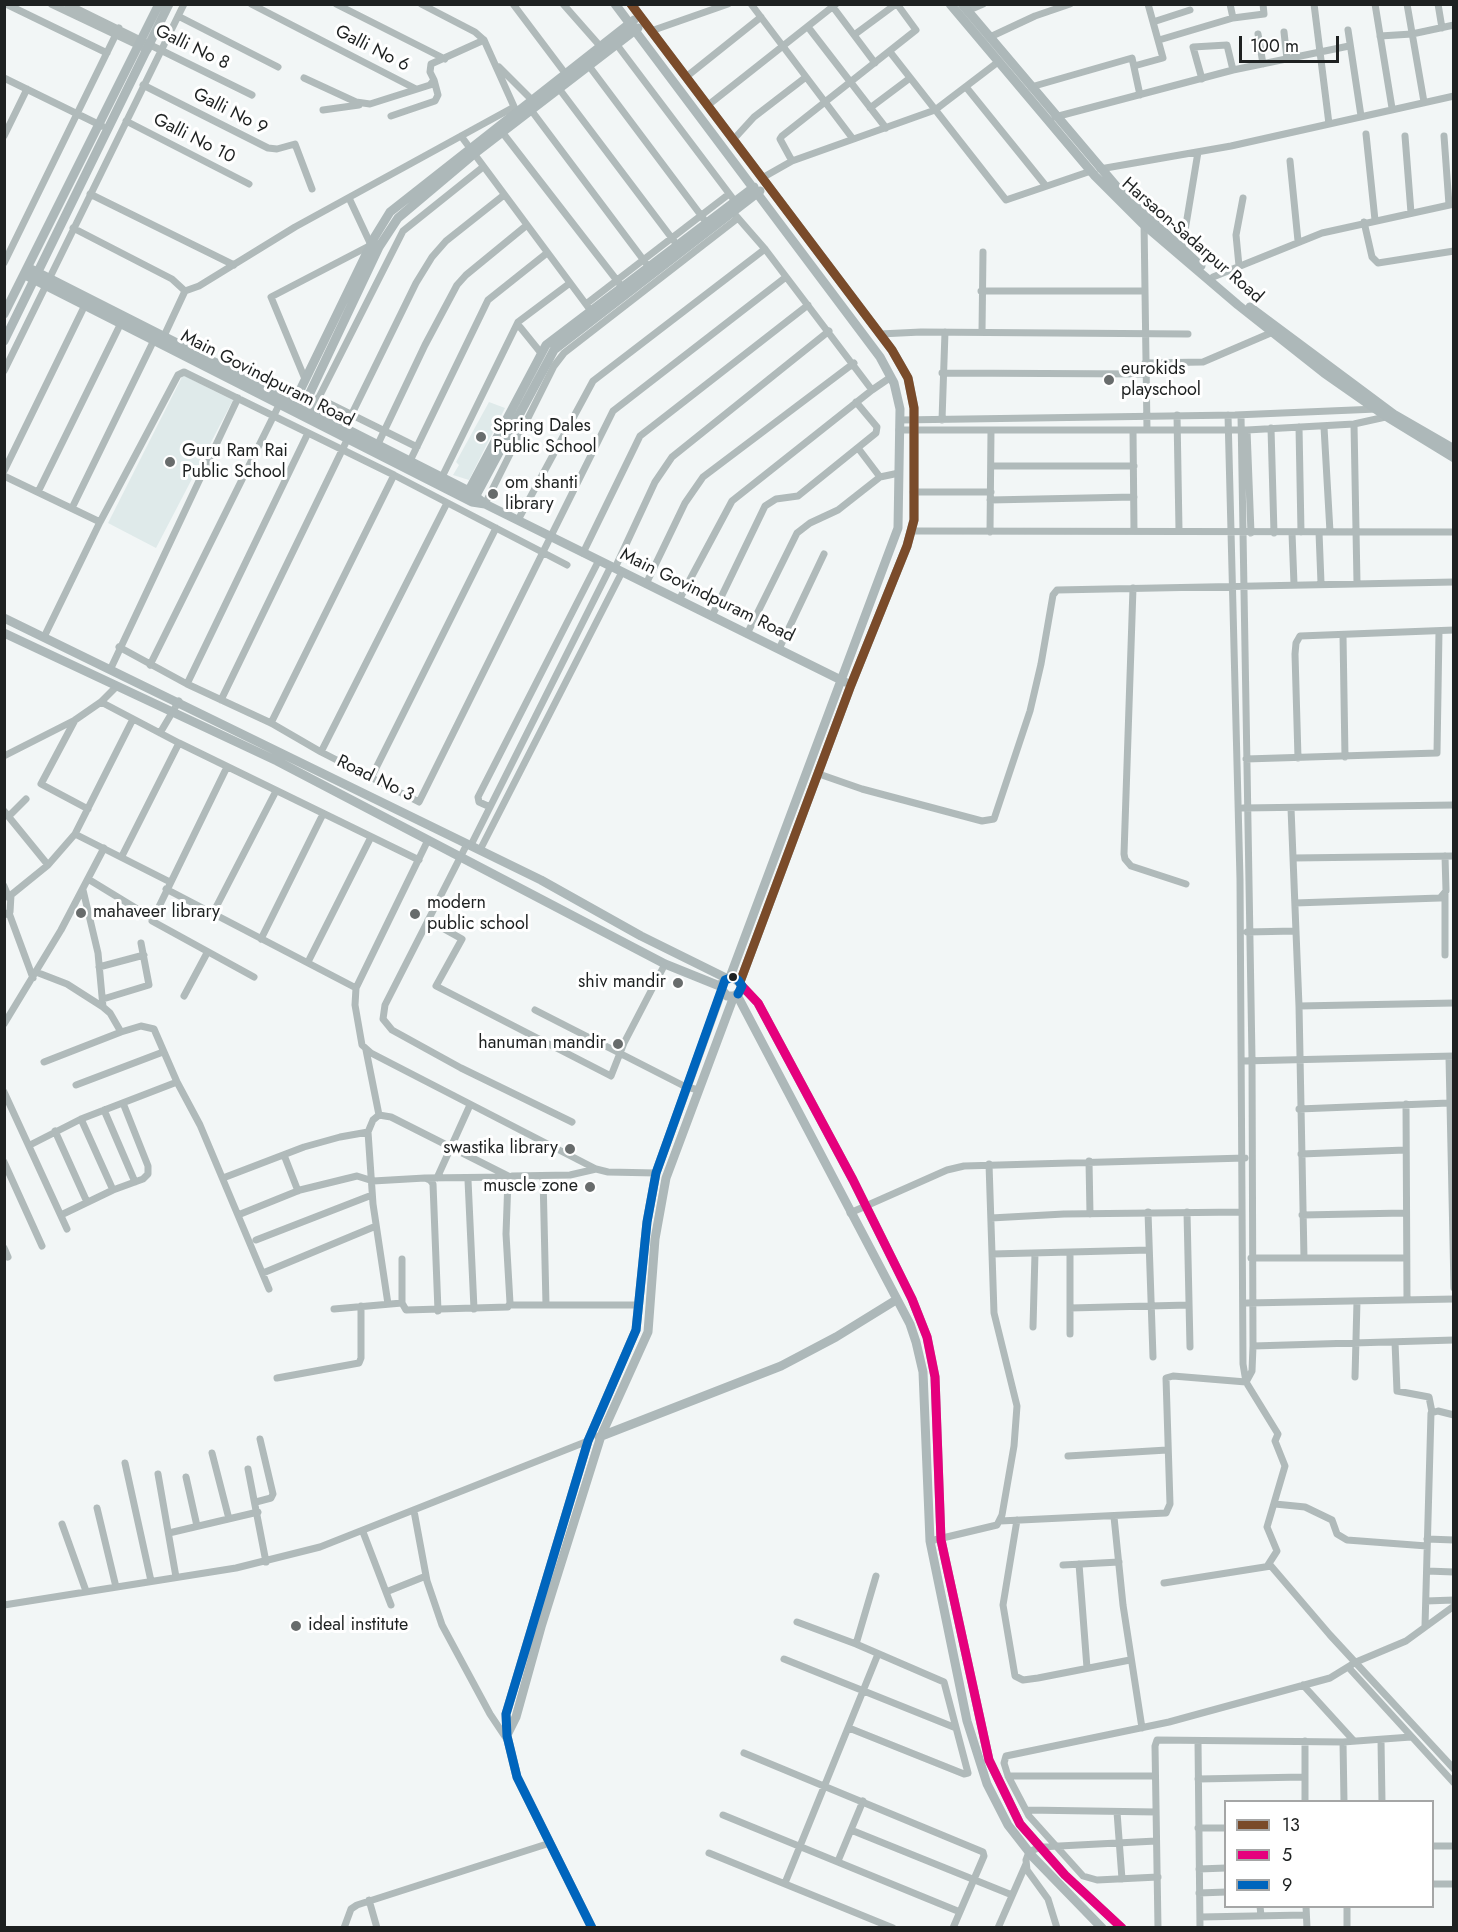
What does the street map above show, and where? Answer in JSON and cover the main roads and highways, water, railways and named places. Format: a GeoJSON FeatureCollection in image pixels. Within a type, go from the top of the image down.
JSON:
{"type":"FeatureCollection","features":[{"type":"Feature","properties":{"kind":"place","name":"eurokids playschool"},"geometry":{"type":"Point","coordinates":[1109,380]}},
{"type":"Feature","properties":{"kind":"place","name":"Spring Dales Public School"},"geometry":{"type":"Point","coordinates":[481,437]}},
{"type":"Feature","properties":{"kind":"place","name":"Guru Ram Rai Public School"},"geometry":{"type":"Point","coordinates":[170,462]}},
{"type":"Feature","properties":{"kind":"place","name":"om shanti library"},"geometry":{"type":"Point","coordinates":[493,494]}},
{"type":"Feature","properties":{"kind":"place","name":"mahaveer library"},"geometry":{"type":"Point","coordinates":[81,913]}},
{"type":"Feature","properties":{"kind":"place","name":"modern public school"},"geometry":{"type":"Point","coordinates":[415,914]}},
{"type":"Feature","properties":{"kind":"place","name":"shiv mandir"},"geometry":{"type":"Point","coordinates":[678,983]}},
{"type":"Feature","properties":{"kind":"place","name":"hanuman mandir"},"geometry":{"type":"Point","coordinates":[618,1044]}},
{"type":"Feature","properties":{"kind":"place","name":"swastika library"},"geometry":{"type":"Point","coordinates":[570,1149]}},
{"type":"Feature","properties":{"kind":"place","name":"muscle zone"},"geometry":{"type":"Point","coordinates":[590,1187]}},
{"type":"Feature","properties":{"kind":"place","name":"ideal institute"},"geometry":{"type":"Point","coordinates":[296,1626]}}]}
